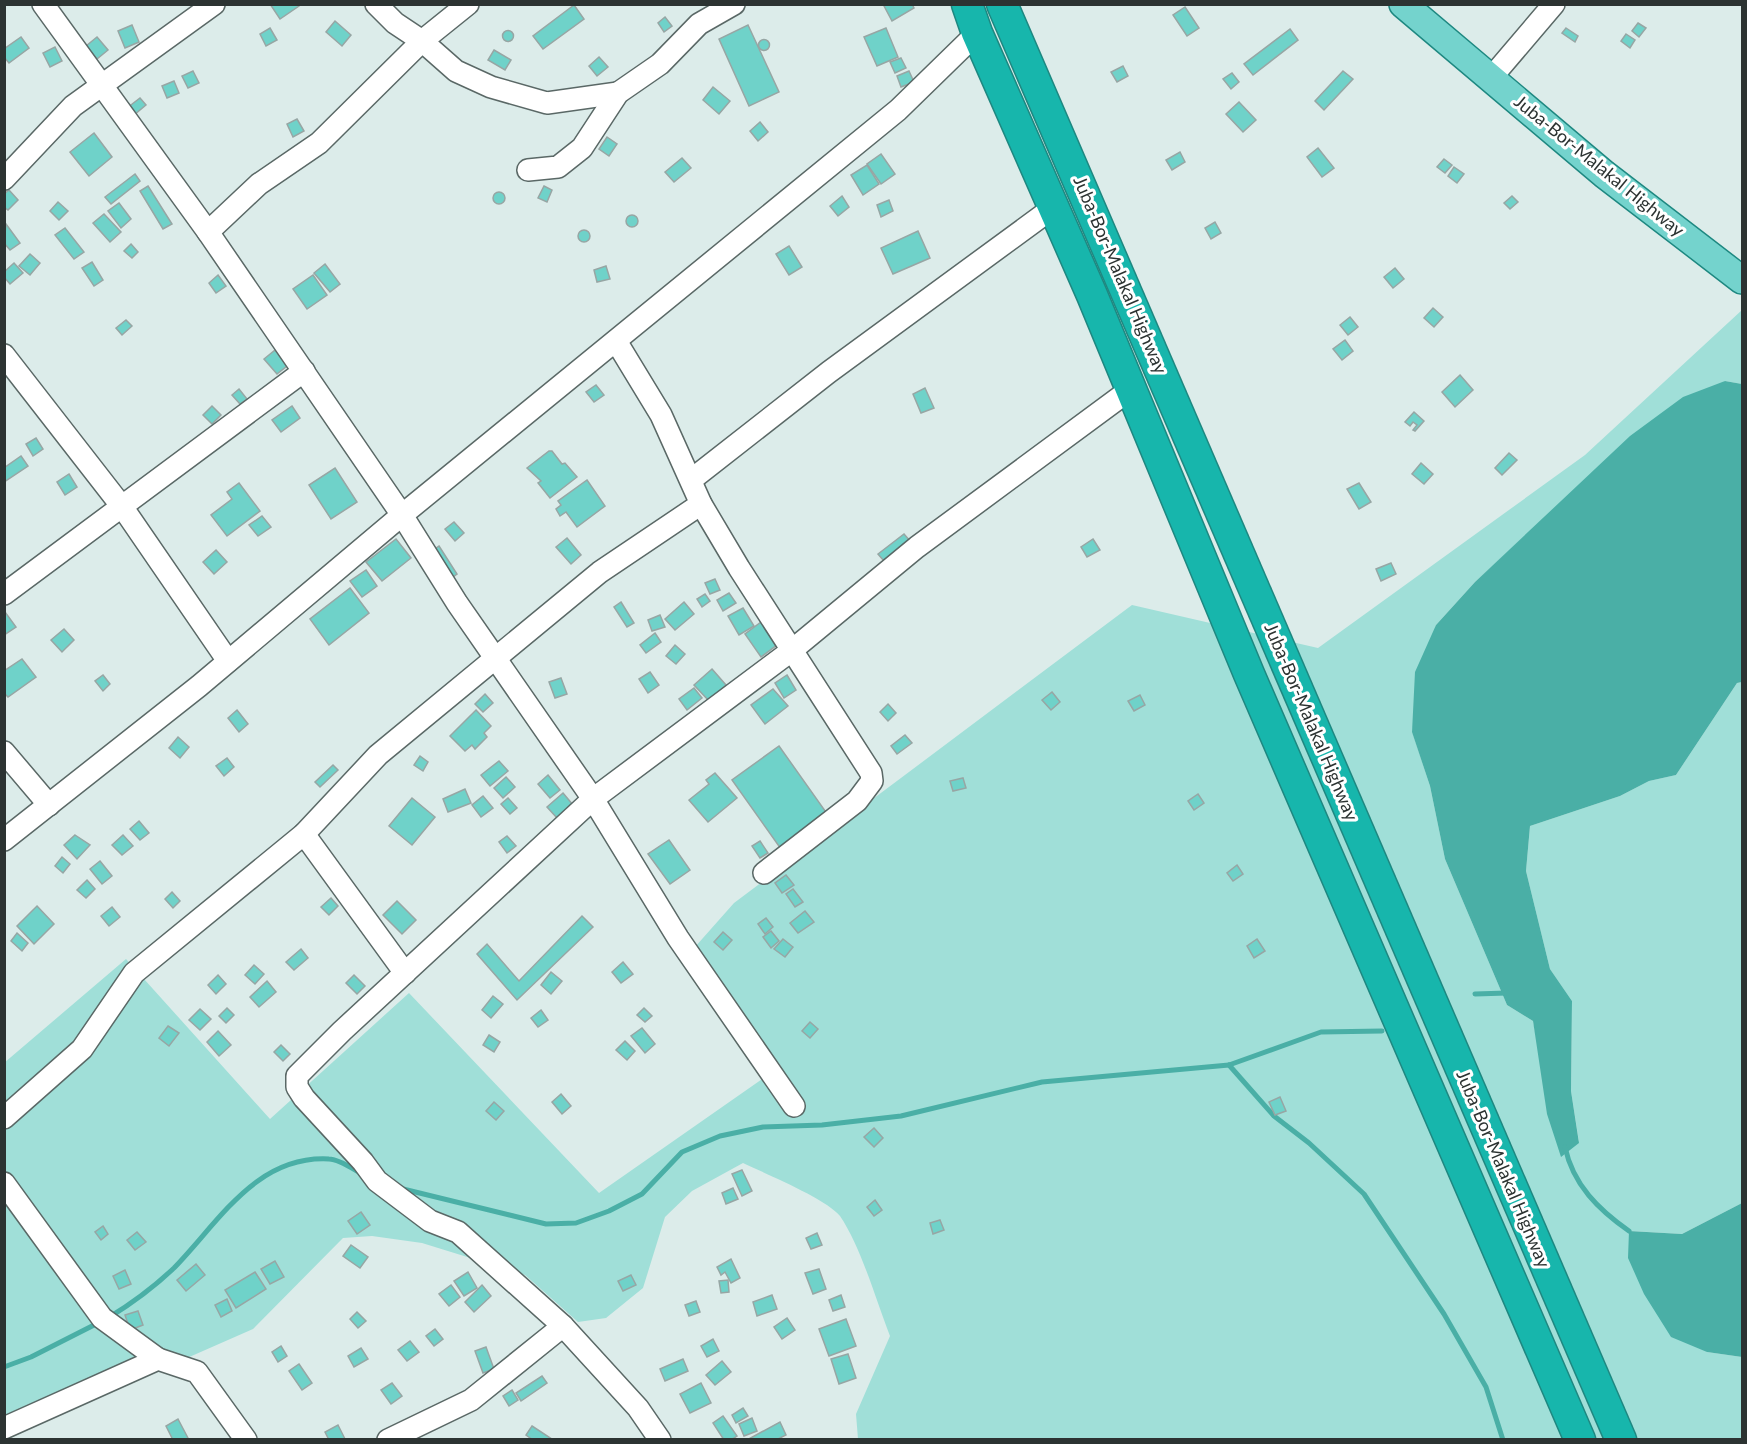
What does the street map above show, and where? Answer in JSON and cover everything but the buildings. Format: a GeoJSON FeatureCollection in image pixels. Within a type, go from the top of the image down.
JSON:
{"type":"FeatureCollection","features":[{"type":"Feature","properties":{"kind":"highway","name":"Juba-Bor-Malakal Highway"},"geometry":{"type":"LineString","coordinates":[[967,4],[977,33],[1131,389],[1249,674],[1580,1440]]}},
{"type":"Feature","properties":{"kind":"highway","name":"Juba-Bor-Malakal Highway"},"geometry":{"type":"LineString","coordinates":[[1002,4],[1621,1440]]}},
{"type":"Feature","properties":{"kind":"main road","name":"Juba-Bor-Malakal Highway"},"geometry":{"type":"LineString","coordinates":[[1403,4],[1604,174],[1743,280]]}},
{"type":"Feature","properties":{"kind":"street"},"geometry":{"type":"LineString","coordinates":[[43,4],[208,232],[304,371],[402,515],[457,603],[593,799],[678,938],[794,1106]]}},
{"type":"Feature","properties":{"kind":"street"},"geometry":{"type":"LineString","coordinates":[[4,179],[73,106],[214,4]]}},
{"type":"Feature","properties":{"kind":"street"},"geometry":{"type":"LineString","coordinates":[[376,4],[395,23],[422,41],[456,71],[491,87],[547,103],[618,93]]}},
{"type":"Feature","properties":{"kind":"street"},"geometry":{"type":"LineString","coordinates":[[208,232],[259,184],[319,143],[422,41],[468,4]]}},
{"type":"Feature","properties":{"kind":"street"},"geometry":{"type":"LineString","coordinates":[[528,170],[558,167],[582,148],[618,93],[660,64],[699,24],[734,4]]}},
{"type":"Feature","properties":{"kind":"street"},"geometry":{"type":"LineString","coordinates":[[1491,78],[1554,4]]}},
{"type":"Feature","properties":{"kind":"street"},"geometry":{"type":"LineString","coordinates":[[4,840],[228,661],[402,515],[898,110],[977,33]]}},
{"type":"Feature","properties":{"kind":"street"},"geometry":{"type":"LineString","coordinates":[[691,480],[830,372],[1053,207]]}},
{"type":"Feature","properties":{"kind":"street"},"geometry":{"type":"LineString","coordinates":[[616,341],[661,415],[701,504],[791,651],[866,765],[872,781],[857,801],[764,873]]}},
{"type":"Feature","properties":{"kind":"street"},"geometry":{"type":"LineString","coordinates":[[4,355],[11,378],[123,508],[228,661]]}},
{"type":"Feature","properties":{"kind":"street"},"geometry":{"type":"LineString","coordinates":[[4,594],[123,508],[304,371]]}},
{"type":"Feature","properties":{"kind":"street"},"geometry":{"type":"LineString","coordinates":[[660,1439],[638,1408],[563,1326],[458,1232],[430,1221],[377,1181],[363,1161],[304,1098],[297,1087],[297,1076],[342,1031],[593,799],[791,651],[917,547],[1131,389]]}},
{"type":"Feature","properties":{"kind":"street"},"geometry":{"type":"LineString","coordinates":[[4,1118],[82,1049],[134,973],[304,834],[378,755],[494,657],[600,572],[701,504]]}},
{"type":"Feature","properties":{"kind":"street"},"geometry":{"type":"LineString","coordinates":[[4,752],[49,805]]}},
{"type":"Feature","properties":{"kind":"street"},"geometry":{"type":"LineString","coordinates":[[304,834],[405,974]]}},
{"type":"Feature","properties":{"kind":"street"},"geometry":{"type":"LineString","coordinates":[[4,1183],[102,1318],[158,1359],[197,1372],[246,1440]]}},
{"type":"Feature","properties":{"kind":"street"},"geometry":{"type":"LineString","coordinates":[[388,1440],[471,1400],[563,1326]]}},
{"type":"Feature","properties":{"kind":"street"},"geometry":{"type":"LineString","coordinates":[[4,1428],[158,1359]]}},
{"type":"Feature","properties":{"kind":"shaded area"},"geometry":{"type":"Polygon","coordinates":[[[1742,310],[1742,384],[1725,381],[1550,513],[1475,582],[1436,625],[1412,731],[1430,786],[1445,859],[1507,1005],[1533,1021],[1541,1063],[1579,1142],[1571,1091],[1572,1001],[1550,969],[1526,871],[1530,826],[1620,796],[1649,781],[1676,775],[1737,683],[1742,682],[1742,1203],[1682,1234],[1630,1231],[1707,1352],[1742,1357],[1742,1439],[858,1439],[856,1414],[890,1336],[861,1258],[848,1229],[833,1209],[809,1194],[743,1163],[692,1191],[665,1217],[643,1288],[606,1318],[578,1322],[525,1275],[422,1243],[372,1236],[343,1238],[253,1329],[5,1438],[4,1063],[126,959],[270,1119],[409,993],[599,1193],[781,1066],[687,956],[734,903],[1132,605],[1318,648],[1585,455],[1742,310]]]}},
{"type":"Feature","properties":{"kind":"shaded area"},"geometry":{"type":"Polygon","coordinates":[[[1725,381],[1742,384],[1742,682],[1737,683],[1676,775],[1649,781],[1620,796],[1530,826],[1526,871],[1550,969],[1572,1001],[1571,1091],[1579,1143],[1561,1157],[1547,1114],[1533,1021],[1507,1005],[1445,859],[1430,786],[1412,732],[1415,672],[1436,625],[1475,582],[1630,436],[1683,397],[1725,381]]]}},
{"type":"Feature","properties":{"kind":"shaded area"},"geometry":{"type":"Polygon","coordinates":[[[1742,1203],[1742,1357],[1707,1352],[1671,1337],[1644,1294],[1628,1258],[1629,1231],[1682,1234],[1742,1203]]]}},
{"type":"Feature","properties":{"kind":"waterway"},"geometry":{"type":"LineString","coordinates":[[1475,994],[1507,993]]}},
{"type":"Feature","properties":{"kind":"waterway"},"geometry":{"type":"LineString","coordinates":[[399,1188],[546,1224],[576,1223],[609,1211],[642,1194],[682,1152],[720,1136],[763,1127],[822,1125],[901,1116],[1042,1082],[1229,1065],[1321,1032],[1382,1031]]}},
{"type":"Feature","properties":{"kind":"waterway"},"geometry":{"type":"LineString","coordinates":[[1229,1065],[1274,1116],[1309,1143],[1364,1194],[1444,1314],[1486,1387],[1503,1440]]}},
{"type":"Feature","properties":{"kind":"waterway"},"geometry":{"type":"LineString","coordinates":[[1565,1147],[1581,1185],[1607,1214],[1629,1231]]}},
{"type":"Feature","properties":{"kind":"waterway"},"geometry":{"type":"LineString","coordinates":[[108,1318],[166,1275],[241,1195],[280,1168],[303,1161],[333,1159],[362,1174]]}},
{"type":"Feature","properties":{"kind":"waterway"},"geometry":{"type":"LineString","coordinates":[[4,1367],[31,1357],[100,1322]]}}]}
